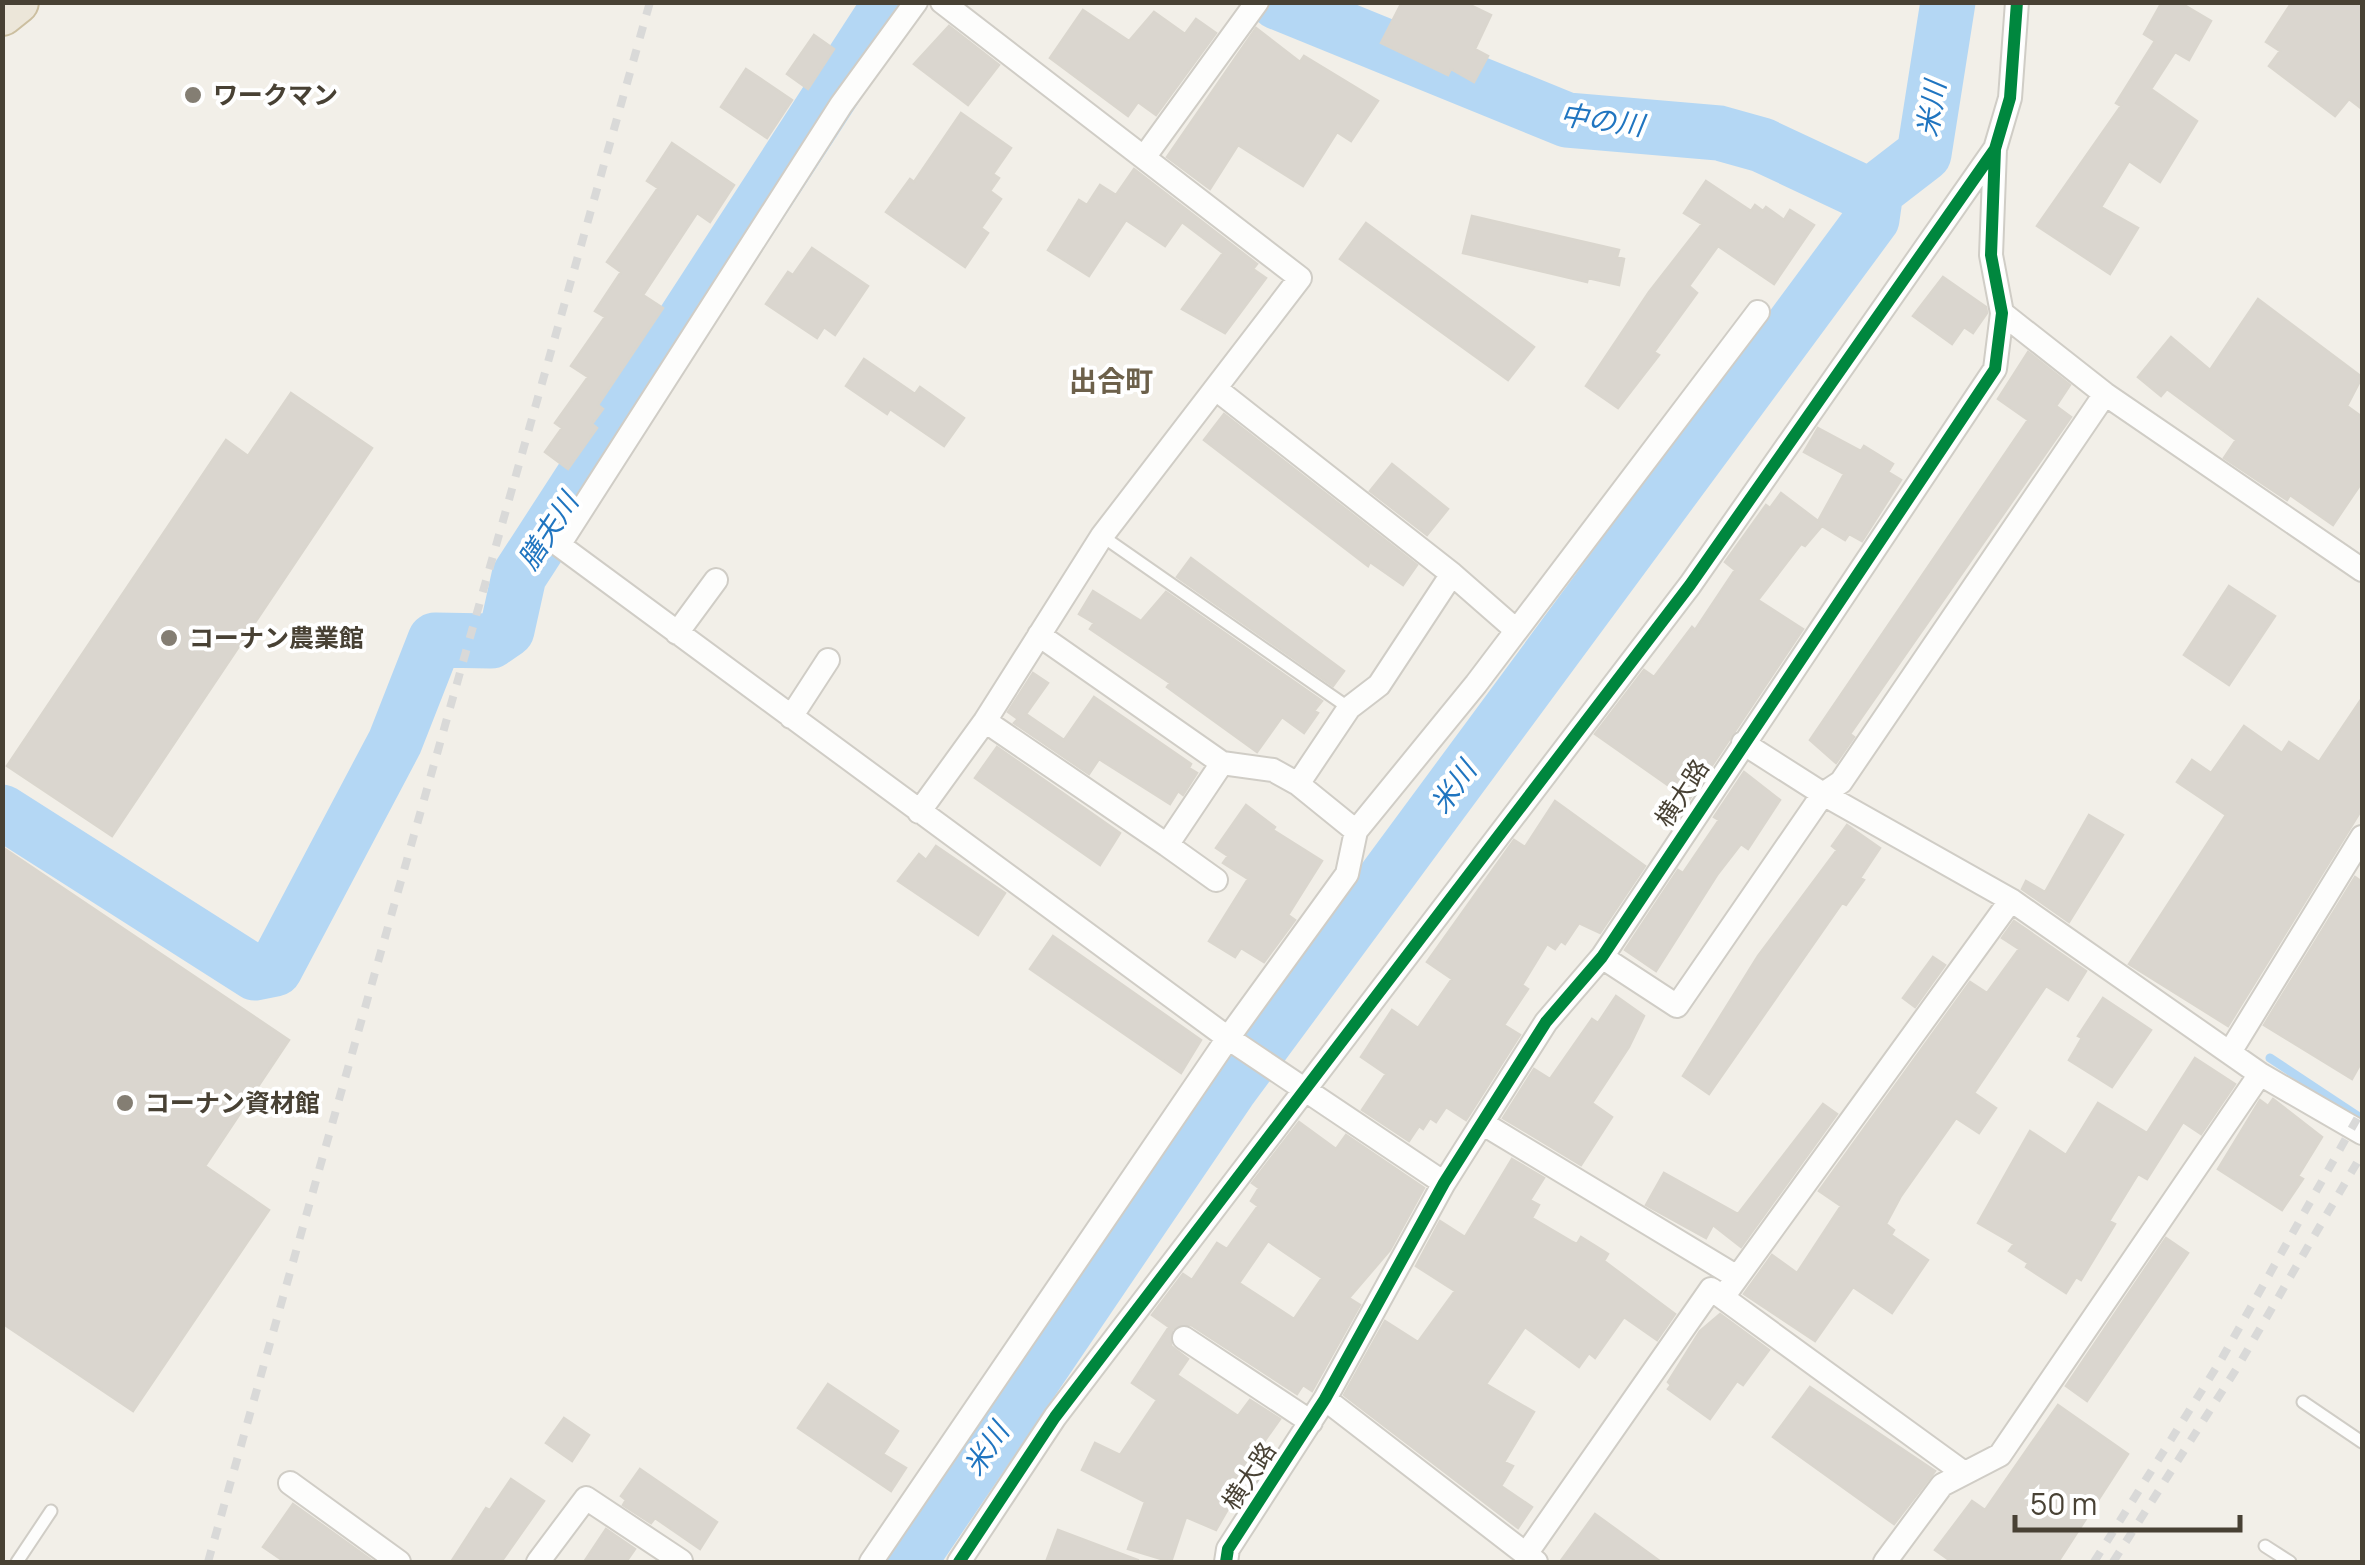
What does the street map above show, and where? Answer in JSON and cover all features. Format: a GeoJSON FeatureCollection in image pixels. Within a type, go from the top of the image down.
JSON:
{"type":"FeatureCollection","features":[{"type":"Feature","properties":{"kind":"highway"},"geometry":{"type":"LineString","coordinates":[[2,14],[17,2]]}},
{"type":"Feature","properties":{"kind":"street"},"geometry":{"type":"LineString","coordinates":[[916,2],[841,105],[559,546],[1300,1090],[1444,1183]]}},
{"type":"Feature","properties":{"kind":"street"},"geometry":{"type":"LineString","coordinates":[[919,812],[986,721],[1102,536],[1300,278],[942,2]]}},
{"type":"Feature","properties":{"kind":"street","name":"横大路"},"geometry":{"type":"LineString","coordinates":[[1226,1562],[1228,1550],[1325,1399],[1444,1183],[1546,1022],[1602,957],[1742,742],[1995,369],[2002,312],[1991,254],[1995,148],[2010,98],[2017,2]]}},
{"type":"Feature","properties":{"kind":"street"},"geometry":{"type":"LineString","coordinates":[[1145,156],[1254,6]]}},
{"type":"Feature","properties":{"kind":"street"},"geometry":{"type":"LineString","coordinates":[[959,1562],[1055,1417],[1300,1090],[1690,585],[1995,148]]}},
{"type":"Feature","properties":{"kind":"street"},"geometry":{"type":"LineString","coordinates":[[871,1562],[1347,874],[1356,831],[1516,630],[1758,312]]}},
{"type":"Feature","properties":{"kind":"street"},"geometry":{"type":"LineString","coordinates":[[2002,312],[2105,394],[2362,570]]}},
{"type":"Feature","properties":{"kind":"street"},"geometry":{"type":"LineString","coordinates":[[1216,389],[1452,574],[1516,630]]}},
{"type":"Feature","properties":{"kind":"street"},"geometry":{"type":"LineString","coordinates":[[1602,957],[1676,1006],[1823,794],[1841,782],[2105,394]]}},
{"type":"Feature","properties":{"kind":"street"},"geometry":{"type":"LineString","coordinates":[[1298,784],[1349,708],[1378,685],[1452,574]]}},
{"type":"Feature","properties":{"kind":"street"},"geometry":{"type":"LineString","coordinates":[[677,632],[716,580]]}},
{"type":"Feature","properties":{"kind":"street"},"geometry":{"type":"LineString","coordinates":[[1040,636],[1222,763],[1273,770],[1298,784],[1356,831]]}},
{"type":"Feature","properties":{"kind":"street"},"geometry":{"type":"LineString","coordinates":[[791,718],[828,660]]}},
{"type":"Feature","properties":{"kind":"street"},"geometry":{"type":"LineString","coordinates":[[986,721],[1216,880]]}},
{"type":"Feature","properties":{"kind":"street"},"geometry":{"type":"LineString","coordinates":[[1742,742],[1823,794],[2011,900],[2260,1074],[2362,1133]]}},
{"type":"Feature","properties":{"kind":"street"},"geometry":{"type":"LineString","coordinates":[[1166,845],[1222,763]]}},
{"type":"Feature","properties":{"kind":"street"},"geometry":{"type":"LineString","coordinates":[[2230,1052],[2362,837]]}},
{"type":"Feature","properties":{"kind":"street"},"geometry":{"type":"LineString","coordinates":[[1723,1297],[2011,900]]}},
{"type":"Feature","properties":{"kind":"street"},"geometry":{"type":"LineString","coordinates":[[1885,1562],[1942,1485],[2000,1456],[2260,1074]]}},
{"type":"Feature","properties":{"kind":"street"},"geometry":{"type":"LineString","coordinates":[[1482,1123],[1737,1276]]}},
{"type":"Feature","properties":{"kind":"street"},"geometry":{"type":"LineString","coordinates":[[1325,1399],[1531,1558],[1711,1289],[1964,1474]]}},
{"type":"Feature","properties":{"kind":"street"},"geometry":{"type":"LineString","coordinates":[[1184,1338],[1310,1422]]}},
{"type":"Feature","properties":{"kind":"street"},"geometry":{"type":"LineString","coordinates":[[290,1483],[400,1562]]}},
{"type":"Feature","properties":{"kind":"street"},"geometry":{"type":"LineString","coordinates":[[538,1562],[586,1498],[681,1561]]}},
{"type":"Feature","properties":{"kind":"lane"},"geometry":{"type":"LineString","coordinates":[[1102,536],[1349,708]]}},
{"type":"Feature","properties":{"kind":"lane"},"geometry":{"type":"LineString","coordinates":[[2303,1402],[2362,1442]]}},
{"type":"Feature","properties":{"kind":"lane"},"geometry":{"type":"LineString","coordinates":[[17,1562],[51,1512]]}},
{"type":"Feature","properties":{"kind":"lane"},"geometry":{"type":"LineString","coordinates":[[2266,1546],[2290,1562]]}},
{"type":"Feature","properties":{"kind":"building"},"geometry":{"type":"Polygon","coordinates":[[[1402,2],[1464,2],[1491,15],[1475,49],[1488,56],[1474,82],[1451,69],[1448,75],[1381,43],[1402,2]]]}},
{"type":"Feature","properties":{"kind":"building"},"geometry":{"type":"Polygon","coordinates":[[[2162,2],[2179,2],[2211,21],[2189,60],[2175,52],[2151,89],[2197,121],[2160,182],[2129,161],[2101,207],[2138,228],[2110,274],[2037,226],[2121,106],[2116,103],[2155,41],[2144,34],[2162,2]]]}},
{"type":"Feature","properties":{"kind":"building"},"geometry":{"type":"Polygon","coordinates":[[[2292,2],[2362,2],[2362,109],[2349,99],[2335,116],[2269,66],[2280,51],[2266,42],[2292,2]]]}},
{"type":"Feature","properties":{"kind":"building"},"geometry":{"type":"Polygon","coordinates":[[[1083,10],[1129,41],[1154,12],[1185,34],[1196,19],[1216,33],[1156,115],[1138,102],[1128,116],[1050,58],[1083,10]]]}},
{"type":"Feature","properties":{"kind":"building"},"geometry":{"type":"Polygon","coordinates":[[[949,26],[999,65],[968,105],[914,64],[949,26]]]}},
{"type":"Feature","properties":{"kind":"building"},"geometry":{"type":"Polygon","coordinates":[[[1256,28],[1300,62],[1304,56],[1378,101],[1351,141],[1337,132],[1303,186],[1238,145],[1210,189],[1167,157],[1256,28]]]}},
{"type":"Feature","properties":{"kind":"building"},"geometry":{"type":"Polygon","coordinates":[[[814,35],[834,49],[808,89],[787,74],[814,35]]]}},
{"type":"Feature","properties":{"kind":"building"},"geometry":{"type":"Polygon","coordinates":[[[746,69],[792,100],[767,138],[721,107],[746,69]]]}},
{"type":"Feature","properties":{"kind":"building"},"geometry":{"type":"Polygon","coordinates":[[[961,113],[1011,148],[993,174],[999,178],[990,191],[1001,199],[981,228],[988,233],[965,267],[886,212],[910,179],[914,182],[961,113]]]}},
{"type":"Feature","properties":{"kind":"building"},"geometry":{"type":"Polygon","coordinates":[[[672,143],[734,185],[710,222],[697,213],[643,295],[663,308],[598,405],[603,409],[592,424],[597,428],[568,469],[545,452],[562,428],[555,423],[588,377],[571,366],[605,317],[595,311],[621,272],[607,262],[658,188],[647,181],[672,143]]]}},
{"type":"Feature","properties":{"kind":"building"},"geometry":{"type":"Polygon","coordinates":[[[1134,169],[1257,264],[1253,269],[1266,278],[1225,333],[1182,309],[1223,253],[1182,222],[1165,246],[1126,220],[1089,276],[1048,250],[1079,200],[1087,205],[1100,185],[1116,195],[1134,169]]]}},
{"type":"Feature","properties":{"kind":"building"},"geometry":{"type":"Polygon","coordinates":[[[1706,181],[1751,211],[1755,205],[1763,211],[1766,207],[1784,220],[1790,210],[1814,225],[1774,284],[1718,246],[1689,286],[1697,293],[1654,352],[1659,355],[1618,408],[1586,386],[1649,292],[1702,224],[1684,213],[1706,181]]]}},
{"type":"Feature","properties":{"kind":"building"},"geometry":{"type":"Polygon","coordinates":[[[1472,216],[1619,250],[1617,257],[1624,259],[1619,285],[1588,278],[1587,282],[1463,253],[1472,216]]]}},
{"type":"Feature","properties":{"kind":"building"},"geometry":{"type":"Polygon","coordinates":[[[1366,223],[1534,347],[1508,380],[1340,259],[1366,223]]]}},
{"type":"Feature","properties":{"kind":"building"},"geometry":{"type":"Polygon","coordinates":[[[812,248],[868,286],[835,335],[824,327],[817,338],[766,304],[788,272],[793,275],[812,248]]]}},
{"type":"Feature","properties":{"kind":"building"},"geometry":{"type":"Polygon","coordinates":[[[1943,277],[1986,307],[1987,313],[1973,333],[1964,327],[1952,344],[1913,316],[1943,277]]]}},
{"type":"Feature","properties":{"kind":"building"},"geometry":{"type":"Polygon","coordinates":[[[2258,299],[2362,377],[2347,406],[2362,417],[2362,482],[2333,525],[2290,495],[2287,500],[2224,458],[2236,440],[2167,389],[2161,396],[2138,377],[2171,337],[2210,370],[2258,299]]]}},
{"type":"Feature","properties":{"kind":"building"},"geometry":{"type":"Polygon","coordinates":[[[2028,352],[2070,385],[2056,406],[2071,417],[1850,734],[1854,737],[1836,763],[1810,740],[2028,420],[1998,399],[2028,352]]]}},
{"type":"Feature","properties":{"kind":"building"},"geometry":{"type":"Polygon","coordinates":[[[864,359],[915,394],[920,387],[964,418],[944,446],[890,409],[887,414],[846,386],[864,359]]]}},
{"type":"Feature","properties":{"kind":"building","name":"コーナン農業館"},"geometry":{"type":"Polygon","coordinates":[[[291,393],[372,448],[112,836],[7,766],[226,440],[248,456],[291,393]]]}},
{"type":"Feature","properties":{"kind":"building"},"geometry":{"type":"Polygon","coordinates":[[[1224,414],[1417,565],[1403,585],[1370,562],[1368,566],[1204,440],[1224,414]]]}},
{"type":"Feature","properties":{"kind":"building"},"geometry":{"type":"Polygon","coordinates":[[[1818,428],[1861,451],[1864,446],[1893,464],[1888,472],[1901,480],[1862,541],[1849,534],[1845,540],[1822,526],[1805,546],[1801,544],[1758,600],[1803,629],[1689,800],[1595,734],[1644,670],[1654,677],[1692,627],[1695,630],[1735,570],[1725,562],[1766,505],[1770,508],[1781,493],[1818,521],[1844,474],[1804,452],[1818,428]]]}},
{"type":"Feature","properties":{"kind":"building"},"geometry":{"type":"Polygon","coordinates":[[[1392,464],[1448,509],[1427,535],[1370,491],[1392,464]]]}},
{"type":"Feature","properties":{"kind":"building"},"geometry":{"type":"Polygon","coordinates":[[[1191,558],[1344,671],[1333,686],[1177,577],[1191,558]]]}},
{"type":"Feature","properties":{"kind":"building"},"geometry":{"type":"Polygon","coordinates":[[[2229,586],[2275,616],[2229,685],[2184,655],[2229,586]]]}},
{"type":"Feature","properties":{"kind":"building"},"geometry":{"type":"Polygon","coordinates":[[[1093,591],[1141,621],[1166,592],[1322,701],[1314,711],[1318,713],[1304,733],[1282,717],[1257,752],[1167,687],[1170,683],[1090,629],[1094,623],[1079,614],[1093,591]]]}},
{"type":"Feature","properties":{"kind":"building"},"geometry":{"type":"Polygon","coordinates":[[[1033,673],[1048,683],[1026,714],[1064,740],[1094,697],[1191,764],[1189,768],[1197,773],[1183,795],[1178,791],[1170,804],[1099,759],[1089,774],[1014,723],[1018,719],[1008,712],[1033,673]]]}},
{"type":"Feature","properties":{"kind":"building"},"geometry":{"type":"Polygon","coordinates":[[[2362,698],[2362,809],[2228,1026],[2129,964],[2226,815],[2177,782],[2192,760],[2211,773],[2244,726],[2282,753],[2289,742],[2319,762],[2362,698]]]}},
{"type":"Feature","properties":{"kind":"building"},"geometry":{"type":"Polygon","coordinates":[[[997,747],[1120,833],[1100,865],[975,778],[997,747]]]}},
{"type":"Feature","properties":{"kind":"building"},"geometry":{"type":"Polygon","coordinates":[[[1744,772],[1780,800],[1748,849],[1741,844],[1717,875],[1656,971],[1625,950],[1678,870],[1683,873],[1719,820],[1714,817],[1744,772]]]}},
{"type":"Feature","properties":{"kind":"building"},"geometry":{"type":"Polygon","coordinates":[[[1555,801],[1645,866],[1600,933],[1579,923],[1565,944],[1561,941],[1555,949],[1547,944],[1522,985],[1528,989],[1504,1025],[1520,1035],[1466,1120],[1446,1107],[1436,1122],[1430,1118],[1423,1129],[1419,1126],[1409,1141],[1362,1110],[1386,1074],[1361,1057],[1392,1010],[1418,1028],[1452,979],[1427,962],[1514,840],[1525,847],[1555,801]]]}},
{"type":"Feature","properties":{"kind":"building"},"geometry":{"type":"Polygon","coordinates":[[[1246,805],[1275,827],[1273,830],[1322,861],[1288,915],[1295,920],[1264,962],[1241,948],[1235,957],[1209,941],[1248,879],[1223,863],[1228,856],[1216,848],[1246,805]]]}},
{"type":"Feature","properties":{"kind":"building"},"geometry":{"type":"Polygon","coordinates":[[[2089,815],[2123,835],[2069,922],[2022,889],[2026,881],[2045,892],[2089,815]]]}},
{"type":"Feature","properties":{"kind":"building"},"geometry":{"type":"Polygon","coordinates":[[[1847,825],[1880,848],[1860,878],[1864,880],[1846,905],[1842,903],[1709,1094],[1683,1076],[1758,956],[1837,850],[1832,846],[1847,825]]]}},
{"type":"Feature","properties":{"kind":"building"},"geometry":{"type":"Polygon","coordinates":[[[936,846],[1005,893],[978,935],[898,881],[919,854],[926,860],[936,846]]]}},
{"type":"Feature","properties":{"kind":"building","name":"コーナン資材館"},"geometry":{"type":"Polygon","coordinates":[[[2,847],[289,1040],[205,1166],[269,1210],[133,1411],[2,1323],[2,847]]]}},
{"type":"Feature","properties":{"kind":"building"},"geometry":{"type":"Polygon","coordinates":[[[2355,877],[2362,882],[2362,1061],[2352,1079],[2264,1025],[2355,877]]]}},
{"type":"Feature","properties":{"kind":"building"},"geometry":{"type":"Polygon","coordinates":[[[2014,921],[2086,971],[2068,1000],[2046,986],[1974,1093],[1996,1108],[1979,1133],[1956,1118],[1901,1196],[1886,1224],[1894,1230],[1891,1235],[1928,1260],[1892,1313],[1853,1287],[1815,1341],[1744,1294],[1772,1255],[1797,1273],[1841,1206],[1819,1191],[1970,982],[1987,993],[2019,949],[2002,938],[2014,921]]]}},
{"type":"Feature","properties":{"kind":"building"},"geometry":{"type":"Polygon","coordinates":[[[1053,936],[1201,1040],[1181,1073],[1030,969],[1053,936]]]}},
{"type":"Feature","properties":{"kind":"building"},"geometry":{"type":"Polygon","coordinates":[[[1933,957],[1945,965],[1915,1007],[1903,998],[1933,957]]]}},
{"type":"Feature","properties":{"kind":"building"},"geometry":{"type":"Polygon","coordinates":[[[1616,996],[1644,1016],[1629,1047],[1592,1103],[1612,1117],[1581,1165],[1503,1118],[1534,1069],[1550,1079],[1592,1019],[1598,1023],[1616,996]]]}},
{"type":"Feature","properties":{"kind":"building"},"geometry":{"type":"Polygon","coordinates":[[[2103,998],[2151,1030],[2112,1087],[2069,1060],[2082,1038],[2078,1036],[2103,998]]]}},
{"type":"Feature","properties":{"kind":"building"},"geometry":{"type":"Polygon","coordinates":[[[2195,1058],[2235,1084],[2201,1134],[2183,1122],[2147,1179],[2138,1174],[2109,1221],[2115,1224],[2081,1280],[2076,1277],[2066,1293],[2009,1251],[2014,1244],[1978,1223],[2030,1131],[2066,1155],[2098,1103],[2147,1133],[2195,1058]]]}},
{"type":"Feature","properties":{"kind":"building"},"geometry":{"type":"Polygon","coordinates":[[[2273,1099],[2322,1137],[2298,1176],[2303,1179],[2282,1210],[2218,1169],[2260,1100],[2268,1106],[2273,1099]]]}},
{"type":"Feature","properties":{"kind":"building"},"geometry":{"type":"Polygon","coordinates":[[[1823,1104],[1837,1114],[1741,1247],[1713,1225],[1706,1238],[1646,1205],[1664,1173],[1738,1214],[1823,1104]]]}},
{"type":"Feature","properties":{"kind":"building"},"geometry":{"type":"Polygon","coordinates":[[[1299,1122],[1336,1149],[1346,1135],[1424,1188],[1390,1250],[1349,1298],[1360,1305],[1312,1391],[1303,1385],[1297,1394],[1191,1325],[1172,1329],[1171,1346],[1188,1359],[1177,1375],[1238,1416],[1250,1400],[1280,1419],[1245,1469],[1249,1472],[1216,1530],[1186,1517],[1171,1562],[1128,1549],[1145,1502],[1082,1470],[1095,1443],[1120,1455],[1157,1400],[1132,1383],[1169,1327],[1152,1315],[1183,1274],[1192,1280],[1217,1243],[1227,1249],[1258,1206],[1251,1201],[1259,1188],[1252,1183],[1299,1122]],[[1268,1241],[1239,1283],[1294,1319],[1322,1278],[1268,1241]]]}},
{"type":"Feature","properties":{"kind":"building"},"geometry":{"type":"Polygon","coordinates":[[[1512,1159],[1544,1178],[1530,1200],[1539,1205],[1532,1218],[1577,1244],[1581,1237],[1608,1254],[1604,1261],[1675,1314],[1657,1340],[1624,1317],[1595,1358],[1589,1353],[1579,1367],[1525,1327],[1486,1384],[1534,1412],[1504,1462],[1513,1466],[1501,1486],[1532,1507],[1518,1528],[1344,1395],[1385,1321],[1418,1342],[1455,1291],[1416,1266],[1440,1221],[1465,1237],[1512,1159]]]}},
{"type":"Feature","properties":{"kind":"building"},"geometry":{"type":"Polygon","coordinates":[[[2166,1238],[2188,1253],[2087,1401],[2066,1386],[2166,1238]]]}},
{"type":"Feature","properties":{"kind":"building"},"geometry":{"type":"Polygon","coordinates":[[[1720,1314],[1769,1350],[1743,1385],[1737,1381],[1710,1419],[1668,1389],[1668,1382],[1700,1331],[1720,1314]]]}},
{"type":"Feature","properties":{"kind":"building"},"geometry":{"type":"Polygon","coordinates":[[[828,1384],[898,1431],[883,1454],[906,1468],[891,1491],[798,1428],[828,1384]]]}},
{"type":"Feature","properties":{"kind":"building"},"geometry":{"type":"Polygon","coordinates":[[[1810,1387],[1935,1471],[1894,1524],[1773,1437],[1810,1387]]]}},
{"type":"Feature","properties":{"kind":"building"},"geometry":{"type":"Polygon","coordinates":[[[2058,1405],[2128,1454],[2058,1562],[1952,1562],[1935,1550],[1972,1501],[1985,1510],[2058,1405]]]}},
{"type":"Feature","properties":{"kind":"building"},"geometry":{"type":"Polygon","coordinates":[[[564,1418],[589,1435],[572,1461],[546,1443],[564,1418]]]}},
{"type":"Feature","properties":{"kind":"building"},"geometry":{"type":"Polygon","coordinates":[[[640,1469],[717,1522],[700,1549],[655,1518],[651,1523],[623,1505],[626,1500],[621,1496],[640,1469]]]}},
{"type":"Feature","properties":{"kind":"building"},"geometry":{"type":"Polygon","coordinates":[[[511,1479],[544,1501],[501,1562],[451,1562],[486,1508],[490,1510],[511,1479]]]}},
{"type":"Feature","properties":{"kind":"building"},"geometry":{"type":"Polygon","coordinates":[[[293,1504],[374,1562],[285,1562],[263,1547],[293,1504]]]}},
{"type":"Feature","properties":{"kind":"building"},"geometry":{"type":"Polygon","coordinates":[[[1595,1514],[1661,1562],[1560,1562],[1595,1514]]]}},
{"type":"Feature","properties":{"kind":"building"},"geometry":{"type":"Polygon","coordinates":[[[606,1529],[635,1549],[626,1562],[584,1562],[606,1529]]]}},
{"type":"Feature","properties":{"kind":"building"},"geometry":{"type":"Polygon","coordinates":[[[1058,1530],[1138,1560],[1138,1562],[1046,1562],[1058,1530]]]}},
{"type":"Feature","properties":{"kind":"waterway","name":"膳夫川"},"geometry":{"type":"LineString","coordinates":[[2,812],[255,973],[275,969],[395,742],[435,640],[491,641],[507,630],[519,576],[891,2]]}},
{"type":"Feature","properties":{"kind":"waterway","name":"中の川"},"geometry":{"type":"LineString","coordinates":[[1277,2],[1567,120],[1719,133],[1762,145],[1860,191],[1876,191]]}},
{"type":"Feature","properties":{"kind":"waterway","name":"米川"},"geometry":{"type":"LineString","coordinates":[[909,1562],[1229,1090],[1872,219],[1876,191],[1924,154],[1948,2]]}},
{"type":"Feature","properties":{"kind":"waterway"},"geometry":{"type":"LineString","coordinates":[[2270,1058],[2362,1119]]}},
{"type":"Feature","properties":{"kind":"railway"},"geometry":{"type":"LineString","coordinates":[[208,1562],[650,2]]}},
{"type":"Feature","properties":{"kind":"railway"},"geometry":{"type":"LineString","coordinates":[[2094,1562],[2221,1360],[2362,1110]]}},
{"type":"Feature","properties":{"kind":"railway"},"geometry":{"type":"LineString","coordinates":[[2113,1562],[2237,1368],[2362,1154]]}},
{"type":"Feature","properties":{"kind":"cycle path"},"geometry":{"type":"LineString","coordinates":[[1226,1562],[1228,1549],[1325,1399],[1444,1183],[1546,1022],[1602,957],[1995,369],[2002,313],[1991,255],[1995,149],[2010,98],[2017,2]]}},
{"type":"Feature","properties":{"kind":"cycle path"},"geometry":{"type":"LineString","coordinates":[[959,1562],[1055,1417],[1690,585],[1995,149]]}},
{"type":"Feature","properties":{"kind":"place","name":"ワークマン"},"geometry":{"type":"Point","coordinates":[193,95]}},
{"type":"Feature","properties":{"kind":"place","name":"コーナン農業館"},"geometry":{"type":"Point","coordinates":[169,638]}},
{"type":"Feature","properties":{"kind":"place","name":"コーナン資材館"},"geometry":{"type":"Point","coordinates":[125,1103]}},
{"type":"Feature","properties":{"kind":"district","name":"出合町"},"geometry":{"type":"Point","coordinates":[1111,381]}}]}
